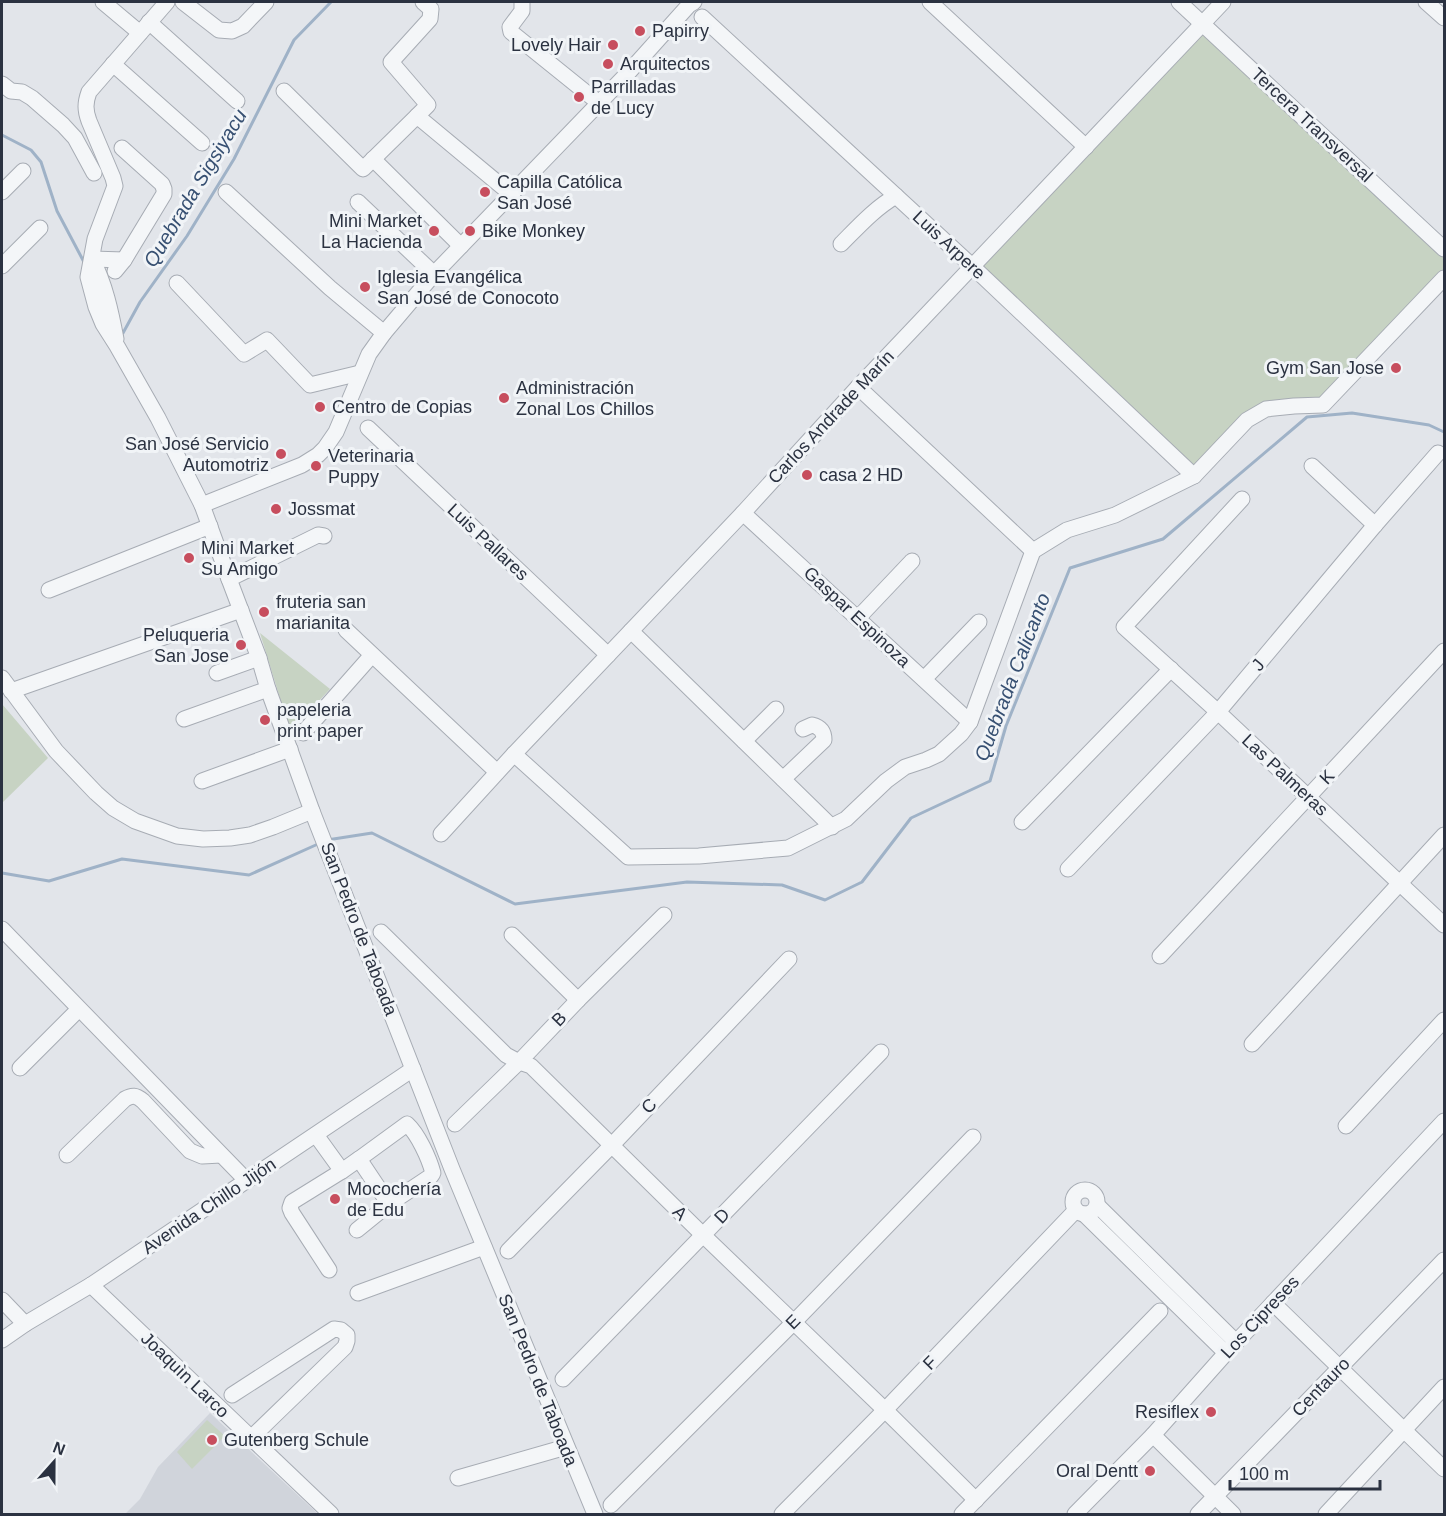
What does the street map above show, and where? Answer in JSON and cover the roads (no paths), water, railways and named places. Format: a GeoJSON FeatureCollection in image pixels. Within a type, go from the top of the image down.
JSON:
{"type":"FeatureCollection","features":[{"type":"Feature","properties":{"kind":"street"},"geometry":{"type":"LineString","coordinates":[[103,2],[144,28],[237,100]]}},
{"type":"Feature","properties":{"kind":"street","name":"San Pedro de Taboada"},"geometry":{"type":"LineString","coordinates":[[167,2],[89,93],[85,102],[88,121],[116,186],[95,239],[88,277],[96,307],[103,324],[158,418],[202,505],[259,658],[312,811],[484,1247],[595,1515]]}},
{"type":"Feature","properties":{"kind":"street"},"geometry":{"type":"LineString","coordinates":[[183,2],[219,30],[232,31],[243,26],[266,2]]}},
{"type":"Feature","properties":{"kind":"street"},"geometry":{"type":"LineString","coordinates":[[284,91],[363,169],[428,105],[391,62],[430,20],[431,9],[423,2]]}},
{"type":"Feature","properties":{"kind":"street"},"geometry":{"type":"LineString","coordinates":[[522,2],[522,11],[510,27],[511,32],[599,103]]}},
{"type":"Feature","properties":{"kind":"street"},"geometry":{"type":"LineString","coordinates":[[930,2],[1086,147]]}},
{"type":"Feature","properties":{"kind":"street","name":"Tercera Transversal"},"geometry":{"type":"LineString","coordinates":[[1179,2],[1444,249]]}},
{"type":"Feature","properties":{"kind":"street","name":"Carlos Andrade Marín"},"geometry":{"type":"LineString","coordinates":[[441,834],[513,754],[1223,2]]}},
{"type":"Feature","properties":{"kind":"street"},"geometry":{"type":"LineString","coordinates":[[1426,2],[1444,18]]}},
{"type":"Feature","properties":{"kind":"street"},"geometry":{"type":"LineString","coordinates":[[202,505],[302,465],[325,448],[344,416],[369,354],[384,333],[434,274],[628,73],[691,3]]}},
{"type":"Feature","properties":{"kind":"street","name":"Luis Arpere"},"geometry":{"type":"LineString","coordinates":[[702,17],[973,267],[1194,476]]}},
{"type":"Feature","properties":{"kind":"street"},"geometry":{"type":"LineString","coordinates":[[113,64],[202,143]]}},
{"type":"Feature","properties":{"kind":"street"},"geometry":{"type":"LineString","coordinates":[[2,84],[11,91],[22,92],[32,98],[63,125],[75,138],[94,173]]}},
{"type":"Feature","properties":{"kind":"street"},"geometry":{"type":"LineString","coordinates":[[417,116],[511,194]]}},
{"type":"Feature","properties":{"kind":"street"},"geometry":{"type":"LineString","coordinates":[[63,125],[79,125],[88,121]]}},
{"type":"Feature","properties":{"kind":"street"},"geometry":{"type":"LineString","coordinates":[[92,259],[119,265],[164,194],[162,184],[119,145],[104,158]]}},
{"type":"Feature","properties":{"kind":"street"},"geometry":{"type":"LineString","coordinates":[[373,159],[461,246]]}},
{"type":"Feature","properties":{"kind":"street"},"geometry":{"type":"LineString","coordinates":[[2,192],[23,171]]}},
{"type":"Feature","properties":{"kind":"street"},"geometry":{"type":"LineString","coordinates":[[226,192],[330,288],[384,333]]}},
{"type":"Feature","properties":{"kind":"street"},"geometry":{"type":"LineString","coordinates":[[841,244],[873,212],[896,196]]}},
{"type":"Feature","properties":{"kind":"street"},"geometry":{"type":"LineString","coordinates":[[358,202],[434,274]]}},
{"type":"Feature","properties":{"kind":"street"},"geometry":{"type":"LineString","coordinates":[[2,266],[40,228]]}},
{"type":"Feature","properties":{"kind":"street"},"geometry":{"type":"LineString","coordinates":[[513,754],[628,857],[699,856],[788,848],[832,827],[846,819],[905,766],[939,754],[961,734],[970,722],[1033,551],[1067,531],[1115,515],[1194,476],[1247,420],[1266,409],[1323,405],[1444,278]]}},
{"type":"Feature","properties":{"kind":"street"},"geometry":{"type":"LineString","coordinates":[[177,283],[244,354],[267,340],[310,385],[360,373]]}},
{"type":"Feature","properties":{"kind":"street"},"geometry":{"type":"LineString","coordinates":[[858,387],[1033,551]]}},
{"type":"Feature","properties":{"kind":"street","name":"Luis Pallares"},"geometry":{"type":"LineString","coordinates":[[368,428],[608,656]]}},
{"type":"Feature","properties":{"kind":"street","name":"J"},"geometry":{"type":"LineString","coordinates":[[1068,869],[1218,712],[1438,453]]}},
{"type":"Feature","properties":{"kind":"street"},"geometry":{"type":"LineString","coordinates":[[1312,466],[1375,525]]}},
{"type":"Feature","properties":{"kind":"street","name":"Las Palmeras"},"geometry":{"type":"LineString","coordinates":[[1242,499],[1124,627],[1218,712],[1444,925]]}},
{"type":"Feature","properties":{"kind":"street","name":"Gaspar Espinoza"},"geometry":{"type":"LineString","coordinates":[[743,513],[970,722]]}},
{"type":"Feature","properties":{"kind":"street"},"geometry":{"type":"LineString","coordinates":[[49,590],[210,526]]}},
{"type":"Feature","properties":{"kind":"street"},"geometry":{"type":"LineString","coordinates":[[229,579],[318,535],[324,536]]}},
{"type":"Feature","properties":{"kind":"street"},"geometry":{"type":"LineString","coordinates":[[858,618],[912,561]]}},
{"type":"Feature","properties":{"kind":"street"},"geometry":{"type":"LineString","coordinates":[[11,691],[241,610]]}},
{"type":"Feature","properties":{"kind":"street"},"geometry":{"type":"LineString","coordinates":[[924,679],[979,622]]}},
{"type":"Feature","properties":{"kind":"street"},"geometry":{"type":"LineString","coordinates":[[346,630],[497,772]]}},
{"type":"Feature","properties":{"kind":"street"},"geometry":{"type":"LineString","coordinates":[[631,631],[707,697],[744,741],[832,827]]}},
{"type":"Feature","properties":{"kind":"street","name":"K"},"geometry":{"type":"LineString","coordinates":[[1160,956],[1444,651]]}},
{"type":"Feature","properties":{"kind":"street"},"geometry":{"type":"LineString","coordinates":[[303,733],[372,655]]}},
{"type":"Feature","properties":{"kind":"street"},"geometry":{"type":"LineString","coordinates":[[217,673],[259,658]]}},
{"type":"Feature","properties":{"kind":"street"},"geometry":{"type":"LineString","coordinates":[[1022,822],[1171,669]]}},
{"type":"Feature","properties":{"kind":"street"},"geometry":{"type":"LineString","coordinates":[[2,678],[56,751],[96,793],[113,808],[135,821],[177,836],[203,839],[230,838],[273,828],[312,811]]}},
{"type":"Feature","properties":{"kind":"street"},"geometry":{"type":"LineString","coordinates":[[184,719],[268,689]]}},
{"type":"Feature","properties":{"kind":"street"},"geometry":{"type":"LineString","coordinates":[[744,741],[776,709]]}},
{"type":"Feature","properties":{"kind":"street"},"geometry":{"type":"LineString","coordinates":[[783,779],[824,740],[824,734],[818,727],[812,724],[803,729]]}},
{"type":"Feature","properties":{"kind":"street"},"geometry":{"type":"LineString","coordinates":[[201,781],[290,749]]}},
{"type":"Feature","properties":{"kind":"street"},"geometry":{"type":"LineString","coordinates":[[1252,1044],[1444,835]]}},
{"type":"Feature","properties":{"kind":"street","name":"B"},"geometry":{"type":"LineString","coordinates":[[455,1124],[664,915]]}},
{"type":"Feature","properties":{"kind":"street"},"geometry":{"type":"LineString","coordinates":[[2,929],[247,1180]]}},
{"type":"Feature","properties":{"kind":"street","name":"A"},"geometry":{"type":"LineString","coordinates":[[381,932],[506,1055],[531,1066],[976,1500]]}},
{"type":"Feature","properties":{"kind":"street"},"geometry":{"type":"LineString","coordinates":[[512,935],[578,1000]]}},
{"type":"Feature","properties":{"kind":"street","name":"C"},"geometry":{"type":"LineString","coordinates":[[508,1251],[789,959]]}},
{"type":"Feature","properties":{"kind":"street"},"geometry":{"type":"LineString","coordinates":[[20,1068],[79,1009]]}},
{"type":"Feature","properties":{"kind":"street"},"geometry":{"type":"LineString","coordinates":[[1346,1126],[1444,1020]]}},
{"type":"Feature","properties":{"kind":"street","name":"D"},"geometry":{"type":"LineString","coordinates":[[563,1379],[881,1052]]}},
{"type":"Feature","properties":{"kind":"street","name":"Avenida Chillo Jijón"},"geometry":{"type":"LineString","coordinates":[[2,1340],[91,1285],[414,1069]]}},
{"type":"Feature","properties":{"kind":"street"},"geometry":{"type":"LineString","coordinates":[[67,1155],[125,1099],[137,1096],[190,1151],[202,1156],[221,1155]]}},
{"type":"Feature","properties":{"kind":"street","name":"Los Cipreses"},"geometry":{"type":"LineString","coordinates":[[1075,1515],[1153,1435],[1231,1348],[1444,1121]]}},
{"type":"Feature","properties":{"kind":"street"},"geometry":{"type":"LineString","coordinates":[[329,1270],[292,1213],[292,1202],[342,1171],[407,1124],[414,1131],[434,1173],[389,1204],[357,1230]]}},
{"type":"Feature","properties":{"kind":"street"},"geometry":{"type":"LineString","coordinates":[[316,1135],[342,1171]]}},
{"type":"Feature","properties":{"kind":"street","name":"E"},"geometry":{"type":"LineString","coordinates":[[611,1505],[794,1322],[973,1137]]}},
{"type":"Feature","properties":{"kind":"street"},"geometry":{"type":"LineString","coordinates":[[359,1159],[389,1204]]}},
{"type":"Feature","properties":{"kind":"street"},"geometry":{"type":"LineString","coordinates":[[1084,1190],[1095,1195],[1097,1205],[1231,1348],[1074,1206],[1074,1198],[1078,1193],[1084,1190]]}},
{"type":"Feature","properties":{"kind":"street"},"geometry":{"type":"LineString","coordinates":[[1080,1212],[1092,1212],[1097,1205]]}},
{"type":"Feature","properties":{"kind":"street","name":"F"},"geometry":{"type":"LineString","coordinates":[[782,1515],[1080,1212]]}},
{"type":"Feature","properties":{"kind":"street"},"geometry":{"type":"LineString","coordinates":[[358,1293],[484,1247]]}},
{"type":"Feature","properties":{"kind":"street","name":"Centauro"},"geometry":{"type":"LineString","coordinates":[[1198,1515],[1444,1260]]}},
{"type":"Feature","properties":{"kind":"street","name":"Joaquìn Larco"},"geometry":{"type":"LineString","coordinates":[[91,1285],[331,1515]]}},
{"type":"Feature","properties":{"kind":"street"},"geometry":{"type":"LineString","coordinates":[[2,1300],[25,1324]]}},
{"type":"Feature","properties":{"kind":"street"},"geometry":{"type":"LineString","coordinates":[[1273,1303],[1444,1469]]}},
{"type":"Feature","properties":{"kind":"street"},"geometry":{"type":"LineString","coordinates":[[962,1515],[1160,1311]]}},
{"type":"Feature","properties":{"kind":"street"},"geometry":{"type":"LineString","coordinates":[[232,1395],[334,1329],[341,1330],[347,1335],[345,1347],[251,1438]]}},
{"type":"Feature","properties":{"kind":"street"},"geometry":{"type":"LineString","coordinates":[[1326,1515],[1444,1388]]}},
{"type":"Feature","properties":{"kind":"street"},"geometry":{"type":"LineString","coordinates":[[1153,1435],[1233,1515]]}},
{"type":"Feature","properties":{"kind":"street"},"geometry":{"type":"LineString","coordinates":[[458,1478],[566,1447]]}},
{"type":"Feature","properties":{"kind":"waterway","name":"Quebrada Sigsiyacu"},"geometry":{"type":"LineString","coordinates":[[122,331],[123,333],[140,302],[187,236],[234,159],[294,40],[331,2]]}},
{"type":"Feature","properties":{"kind":"waterway","name":"Quebrada Sigsiyacu"},"geometry":{"type":"LineString","coordinates":[[2,135],[31,150],[41,162],[57,211],[85,264]]}},
{"type":"Feature","properties":{"kind":"waterway","name":"Quebrada Calicanto"},"geometry":{"type":"LineString","coordinates":[[327,840],[372,833],[515,904],[687,882],[782,885],[825,900],[862,882],[911,818],[990,781],[1006,726],[1070,568],[1163,539],[1307,417],[1352,413],[1429,425],[1444,432]]}},
{"type":"Feature","properties":{"kind":"waterway"},"geometry":{"type":"LineString","coordinates":[[2,873],[49,881],[122,859],[249,875],[318,844]]}},
{"type":"Feature","properties":{"kind":"place","name":"Papirry"},"geometry":{"type":"Point","coordinates":[640,31]}},
{"type":"Feature","properties":{"kind":"place","name":"Lovely Hair"},"geometry":{"type":"Point","coordinates":[613,45]}},
{"type":"Feature","properties":{"kind":"place","name":"Arquitectos"},"geometry":{"type":"Point","coordinates":[608,64]}},
{"type":"Feature","properties":{"kind":"place","name":"Parrilladas de Lucy"},"geometry":{"type":"Point","coordinates":[579,97]}},
{"type":"Feature","properties":{"kind":"place","name":"Capilla Católica San José"},"geometry":{"type":"Point","coordinates":[485,192]}},
{"type":"Feature","properties":{"kind":"place","name":"Mini Market La Hacienda"},"geometry":{"type":"Point","coordinates":[434,231]}},
{"type":"Feature","properties":{"kind":"place","name":"Bike Monkey"},"geometry":{"type":"Point","coordinates":[470,231]}},
{"type":"Feature","properties":{"kind":"place","name":"Iglesia Evangélica San José de Conocoto"},"geometry":{"type":"Point","coordinates":[365,287]}},
{"type":"Feature","properties":{"kind":"place","name":"Gym San Jose"},"geometry":{"type":"Point","coordinates":[1396,368]}},
{"type":"Feature","properties":{"kind":"place","name":"Administración Zonal Los Chillos"},"geometry":{"type":"Point","coordinates":[504,398]}},
{"type":"Feature","properties":{"kind":"place","name":"Centro de Copias"},"geometry":{"type":"Point","coordinates":[320,407]}},
{"type":"Feature","properties":{"kind":"place","name":"San José Servicio Automotriz"},"geometry":{"type":"Point","coordinates":[281,454]}},
{"type":"Feature","properties":{"kind":"place","name":"Veterinaria Puppy"},"geometry":{"type":"Point","coordinates":[316,466]}},
{"type":"Feature","properties":{"kind":"place","name":"casa 2 HD"},"geometry":{"type":"Point","coordinates":[807,475]}},
{"type":"Feature","properties":{"kind":"place","name":"Jossmat"},"geometry":{"type":"Point","coordinates":[276,509]}},
{"type":"Feature","properties":{"kind":"place","name":"Mini Market Su Amigo"},"geometry":{"type":"Point","coordinates":[189,558]}},
{"type":"Feature","properties":{"kind":"place","name":"fruteria san marianita"},"geometry":{"type":"Point","coordinates":[264,612]}},
{"type":"Feature","properties":{"kind":"place","name":"Peluqueria San Jose"},"geometry":{"type":"Point","coordinates":[241,645]}},
{"type":"Feature","properties":{"kind":"place","name":"papeleria print paper"},"geometry":{"type":"Point","coordinates":[265,720]}},
{"type":"Feature","properties":{"kind":"place","name":"Mocochería de Edu"},"geometry":{"type":"Point","coordinates":[335,1199]}},
{"type":"Feature","properties":{"kind":"place","name":"Resiflex"},"geometry":{"type":"Point","coordinates":[1211,1412]}},
{"type":"Feature","properties":{"kind":"place","name":"Gutenberg Schule"},"geometry":{"type":"Point","coordinates":[212,1440]}},
{"type":"Feature","properties":{"kind":"place","name":"Oral Dentt"},"geometry":{"type":"Point","coordinates":[1150,1471]}}]}
